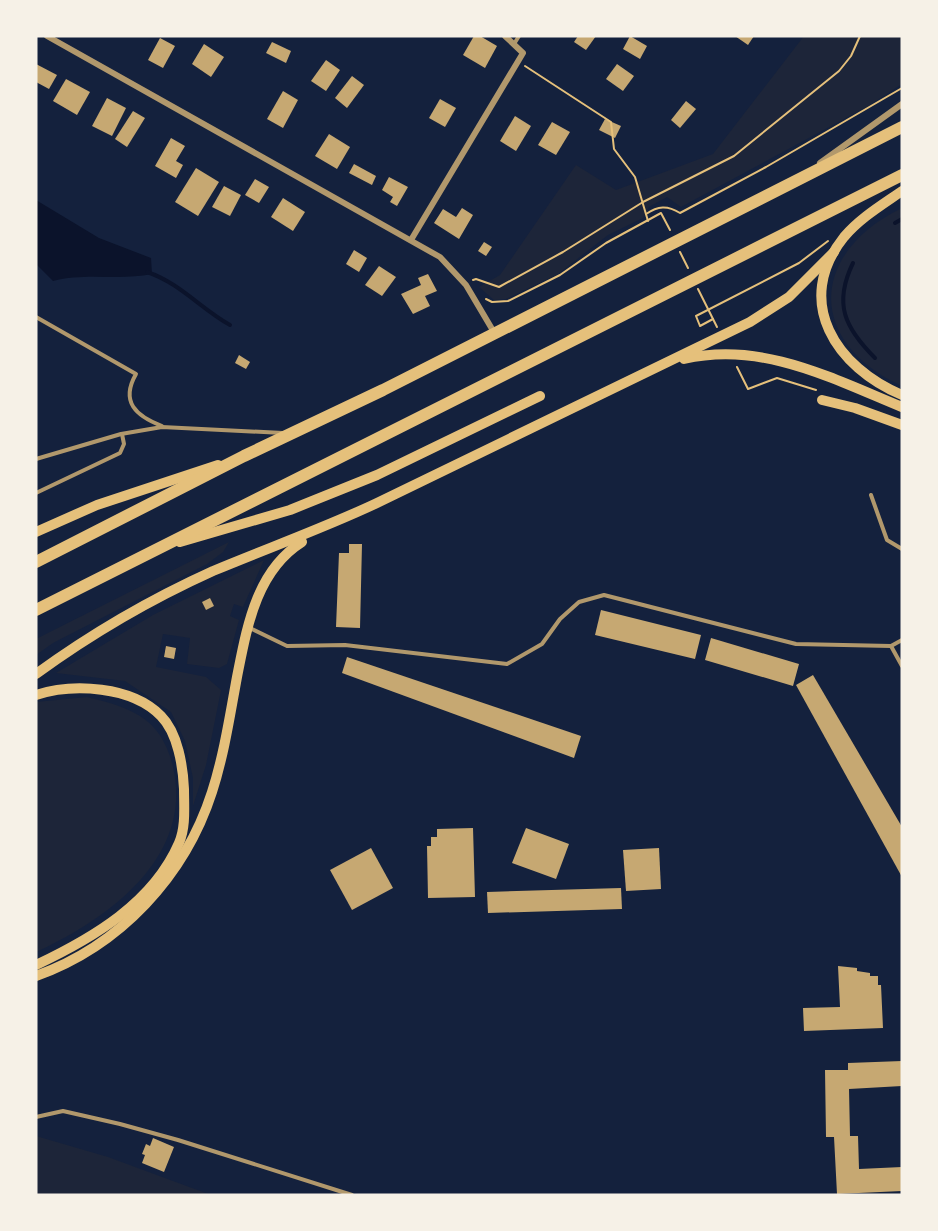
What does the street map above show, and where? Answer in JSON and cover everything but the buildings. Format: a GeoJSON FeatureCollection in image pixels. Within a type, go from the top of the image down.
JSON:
{"type":"FeatureCollection","features":[{"type":"Feature","properties":{"kind":"highway"},"geometry":{"type":"LineString","coordinates":[[36,561],[244,456],[495,334],[902,127]]}},
{"type":"Feature","properties":{"kind":"highway"},"geometry":{"type":"LineString","coordinates":[[36,610],[902,176]]}},
{"type":"Feature","properties":{"kind":"main road"},"geometry":{"type":"LineString","coordinates":[[36,674],[119,619],[192,582],[322,529],[750,322],[789,297],[834,252],[857,224],[902,191]]}},
{"type":"Feature","properties":{"kind":"main road"},"geometry":{"type":"LineString","coordinates":[[834,252],[824,279],[822,300],[833,342],[850,363],[864,374],[902,395]]}},
{"type":"Feature","properties":{"kind":"main road"},"geometry":{"type":"LineString","coordinates":[[663,364],[718,353],[759,355],[801,367],[902,407]]}},
{"type":"Feature","properties":{"kind":"main road"},"geometry":{"type":"LineString","coordinates":[[162,547],[312,501],[377,475],[540,396]]}},
{"type":"Feature","properties":{"kind":"main road"},"geometry":{"type":"LineString","coordinates":[[821,396],[902,425]]}},
{"type":"Feature","properties":{"kind":"main road"},"geometry":{"type":"LineString","coordinates":[[36,532],[97,505],[244,456]]}},
{"type":"Feature","properties":{"kind":"main road"},"geometry":{"type":"LineString","coordinates":[[36,976],[83,954],[129,920],[163,885],[184,853],[213,791],[248,627],[263,585],[276,562],[294,546],[322,529]]}},
{"type":"Feature","properties":{"kind":"main road"},"geometry":{"type":"LineString","coordinates":[[36,695],[70,688],[104,690],[137,700],[162,716],[175,741],[183,777],[184,814],[180,842],[154,884],[115,920],[71,949],[36,965]]}},
{"type":"Feature","properties":{"kind":"street"},"geometry":{"type":"LineString","coordinates":[[47,36],[440,257],[466,285],[495,334]]}},
{"type":"Feature","properties":{"kind":"street"},"geometry":{"type":"LineString","coordinates":[[411,240],[523,53],[506,36]]}},
{"type":"Feature","properties":{"kind":"street"},"geometry":{"type":"LineString","coordinates":[[800,178],[902,104]]}},
{"type":"Feature","properties":{"kind":"lane"},"geometry":{"type":"LineString","coordinates":[[514,44],[519,36]]}},
{"type":"Feature","properties":{"kind":"lane"},"geometry":{"type":"LineString","coordinates":[[36,317],[136,374],[128,387],[128,397],[145,419],[162,427]]}},
{"type":"Feature","properties":{"kind":"lane"},"geometry":{"type":"LineString","coordinates":[[36,459],[122,434],[162,427],[292,433]]}},
{"type":"Feature","properties":{"kind":"lane"},"geometry":{"type":"LineString","coordinates":[[36,493],[120,453],[124,444],[122,434]]}},
{"type":"Feature","properties":{"kind":"lane"},"geometry":{"type":"LineString","coordinates":[[871,495],[887,540],[902,549]]}},
{"type":"Feature","properties":{"kind":"lane"},"geometry":{"type":"LineString","coordinates":[[248,627],[287,646],[345,645],[507,664],[542,644],[560,619],[579,602],[604,595],[796,644],[891,646],[902,640]]}},
{"type":"Feature","properties":{"kind":"lane"},"geometry":{"type":"LineString","coordinates":[[891,646],[902,666]]}},
{"type":"Feature","properties":{"kind":"lane"},"geometry":{"type":"LineString","coordinates":[[36,1117],[63,1111],[120,1124],[352,1195]]}},
{"type":"Feature","properties":{"kind":"path"},"geometry":{"type":"LineString","coordinates":[[466,285],[476,279],[499,287],[563,252],[643,202],[734,156],[839,71],[851,56],[860,36]]}},
{"type":"Feature","properties":{"kind":"path"},"geometry":{"type":"LineString","coordinates":[[518,62],[611,122],[614,149],[635,177],[648,221]]}},
{"type":"Feature","properties":{"kind":"path"},"geometry":{"type":"LineString","coordinates":[[646,214],[656,208],[671,207],[680,213],[766,167],[902,88]]}},
{"type":"Feature","properties":{"kind":"path"},"geometry":{"type":"LineString","coordinates":[[499,302],[508,301],[560,275],[606,243],[661,213],[671,234]]}},
{"type":"Feature","properties":{"kind":"path"},"geometry":{"type":"LineString","coordinates":[[713,319],[700,326],[696,316],[799,263],[833,239]]}},
{"type":"Feature","properties":{"kind":"path"},"geometry":{"type":"LineString","coordinates":[[676,245],[692,277]]}},
{"type":"Feature","properties":{"kind":"path"},"geometry":{"type":"LineString","coordinates":[[697,287],[718,330]]}},
{"type":"Feature","properties":{"kind":"path"},"geometry":{"type":"LineString","coordinates":[[734,362],[748,389],[777,378],[821,396]]}},
{"type":"Feature","properties":{"kind":"shaded area"},"geometry":{"type":"Polygon","coordinates":[[[804,36],[902,36],[902,84],[868,106],[681,207],[667,197],[649,207],[643,218],[608,235],[558,274],[506,299],[494,300],[479,287],[500,275],[576,165],[616,190],[713,154],[804,36]]]}},
{"type":"Feature","properties":{"kind":"shaded area"},"geometry":{"type":"Polygon","coordinates":[[[36,200],[99,238],[151,258],[152,274],[127,277],[78,277],[53,281],[36,264],[36,200]]]}},
{"type":"Feature","properties":{"kind":"shaded area"},"geometry":{"type":"Polygon","coordinates":[[[902,208],[902,386],[871,368],[848,346],[835,322],[831,297],[836,272],[849,249],[871,227],[902,208]]]}},
{"type":"Feature","properties":{"kind":"shaded area"},"geometry":{"type":"Polygon","coordinates":[[[229,542],[223,552],[207,564],[53,643],[36,655],[36,639],[229,542]]]}},
{"type":"Feature","properties":{"kind":"shaded area"},"geometry":{"type":"Polygon","coordinates":[[[264,560],[243,607],[234,604],[230,616],[239,620],[227,664],[219,668],[187,664],[190,638],[163,634],[156,667],[206,677],[221,690],[206,765],[193,806],[193,778],[185,741],[171,712],[125,681],[56,673],[153,615],[264,560]]]}},
{"type":"Feature","properties":{"kind":"shaded area"},"geometry":{"type":"Polygon","coordinates":[[[87,697],[142,717],[161,737],[173,767],[176,799],[171,829],[158,856],[139,881],[117,903],[91,922],[36,952],[36,702],[87,697]]]}},
{"type":"Feature","properties":{"kind":"shaded area"},"geometry":{"type":"Polygon","coordinates":[[[36,1136],[108,1157],[211,1195],[36,1195],[36,1136]]]}},
{"type":"Feature","properties":{"kind":"waterway"},"geometry":{"type":"LineString","coordinates":[[895,223],[902,219]]}},
{"type":"Feature","properties":{"kind":"waterway"},"geometry":{"type":"LineString","coordinates":[[853,263],[844,291],[845,315],[856,336],[875,358]]}},
{"type":"Feature","properties":{"kind":"waterway"},"geometry":{"type":"LineString","coordinates":[[147,272],[180,289],[230,325]]}}]}
